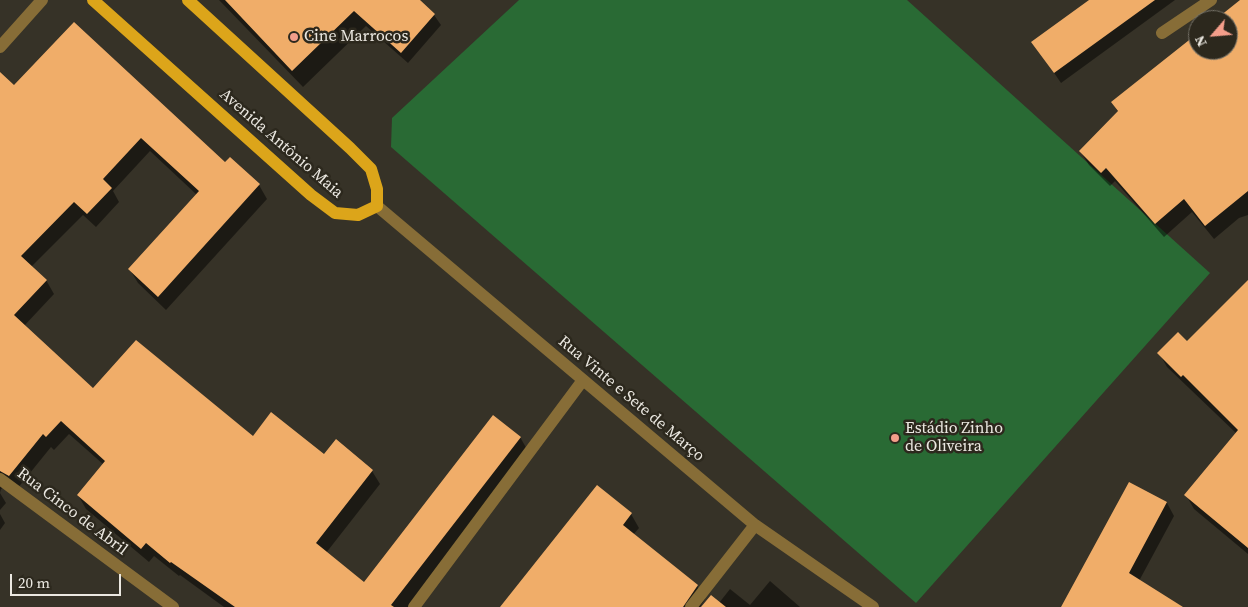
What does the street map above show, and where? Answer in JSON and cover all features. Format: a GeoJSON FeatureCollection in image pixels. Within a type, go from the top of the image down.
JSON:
{"type":"FeatureCollection","features":[{"type":"Feature","properties":{"kind":"main road","name":"Avenida Antônio Maia"},"geometry":{"type":"LineString","coordinates":[[93,0],[312,195],[335,213],[358,215],[377,206]]}},
{"type":"Feature","properties":{"kind":"main road"},"geometry":{"type":"LineString","coordinates":[[188,0],[350,148],[371,170],[377,188],[377,206]]}},
{"type":"Feature","properties":{"kind":"street"},"geometry":{"type":"LineString","coordinates":[[0,47],[42,0]]}},
{"type":"Feature","properties":{"kind":"street"},"geometry":{"type":"LineString","coordinates":[[1162,33],[1211,0]]}},
{"type":"Feature","properties":{"kind":"street","name":"Rua Vinte e Sete de Março"},"geometry":{"type":"LineString","coordinates":[[377,206],[755,524],[873,607]]}},
{"type":"Feature","properties":{"kind":"street"},"geometry":{"type":"LineString","coordinates":[[414,607],[583,380]]}},
{"type":"Feature","properties":{"kind":"street","name":"Rua Cinco de Abril"},"geometry":{"type":"LineString","coordinates":[[0,479],[172,607]]}},
{"type":"Feature","properties":{"kind":"street"},"geometry":{"type":"LineString","coordinates":[[691,607],[755,524]]}},
{"type":"Feature","properties":{"kind":"green space","name":"Estádio Zinho de Oliveira"},"geometry":{"type":"Polygon","coordinates":[[[519,0],[907,0],[1210,273],[916,603],[391,147],[392,118],[519,0]]]}},
{"type":"Feature","properties":{"kind":"building","name":"Cine Marrocos"},"geometry":{"type":"Polygon","coordinates":[[[225,0],[420,0],[435,14],[401,53],[354,11],[292,71],[225,0]]]}},
{"type":"Feature","properties":{"kind":"building"},"geometry":{"type":"Polygon","coordinates":[[[1089,0],[1155,0],[1054,73],[1031,42],[1089,0]]]}},
{"type":"Feature","properties":{"kind":"building"},"geometry":{"type":"Polygon","coordinates":[[[1240,0],[1248,0],[1248,191],[1205,226],[1184,199],[1155,224],[1106,168],[1101,173],[1079,151],[1118,111],[1111,102],[1188,41],[1188,60],[1238,60],[1238,10],[1228,10],[1240,0]]]}},
{"type":"Feature","properties":{"kind":"building"},"geometry":{"type":"Polygon","coordinates":[[[74,22],[225,162],[230,157],[260,184],[158,297],[128,269],[199,191],[141,138],[103,179],[112,188],[87,214],[74,202],[21,256],[47,280],[14,315],[93,388],[136,340],[253,436],[271,412],[324,454],[336,439],[373,470],[316,543],[364,582],[493,415],[521,437],[391,605],[394,607],[235,607],[170,563],[146,543],[141,549],[77,495],[105,461],[61,421],[46,437],[43,434],[9,476],[0,471],[0,72],[14,85],[74,22]]]}},
{"type":"Feature","properties":{"kind":"building"},"geometry":{"type":"Polygon","coordinates":[[[1248,280],[1248,548],[1184,495],[1238,430],[1183,375],[1181,377],[1157,353],[1178,332],[1187,341],[1248,280]]]}},
{"type":"Feature","properties":{"kind":"building"},"geometry":{"type":"Polygon","coordinates":[[[1129,482],[1167,502],[1129,573],[1183,607],[1061,607],[1129,482]]]}},
{"type":"Feature","properties":{"kind":"building"},"geometry":{"type":"Polygon","coordinates":[[[597,485],[632,513],[623,525],[698,585],[683,607],[500,607],[597,485]]]}},
{"type":"Feature","properties":{"kind":"building"},"geometry":{"type":"Polygon","coordinates":[[[711,595],[726,607],[701,607],[711,595]]]}},
{"type":"Feature","properties":{"kind":"place","name":"Cine Marrocos"},"geometry":{"type":"Point","coordinates":[294,37]}},
{"type":"Feature","properties":{"kind":"place","name":"Estádio Zinho de Oliveira"},"geometry":{"type":"Point","coordinates":[895,438]}}]}
